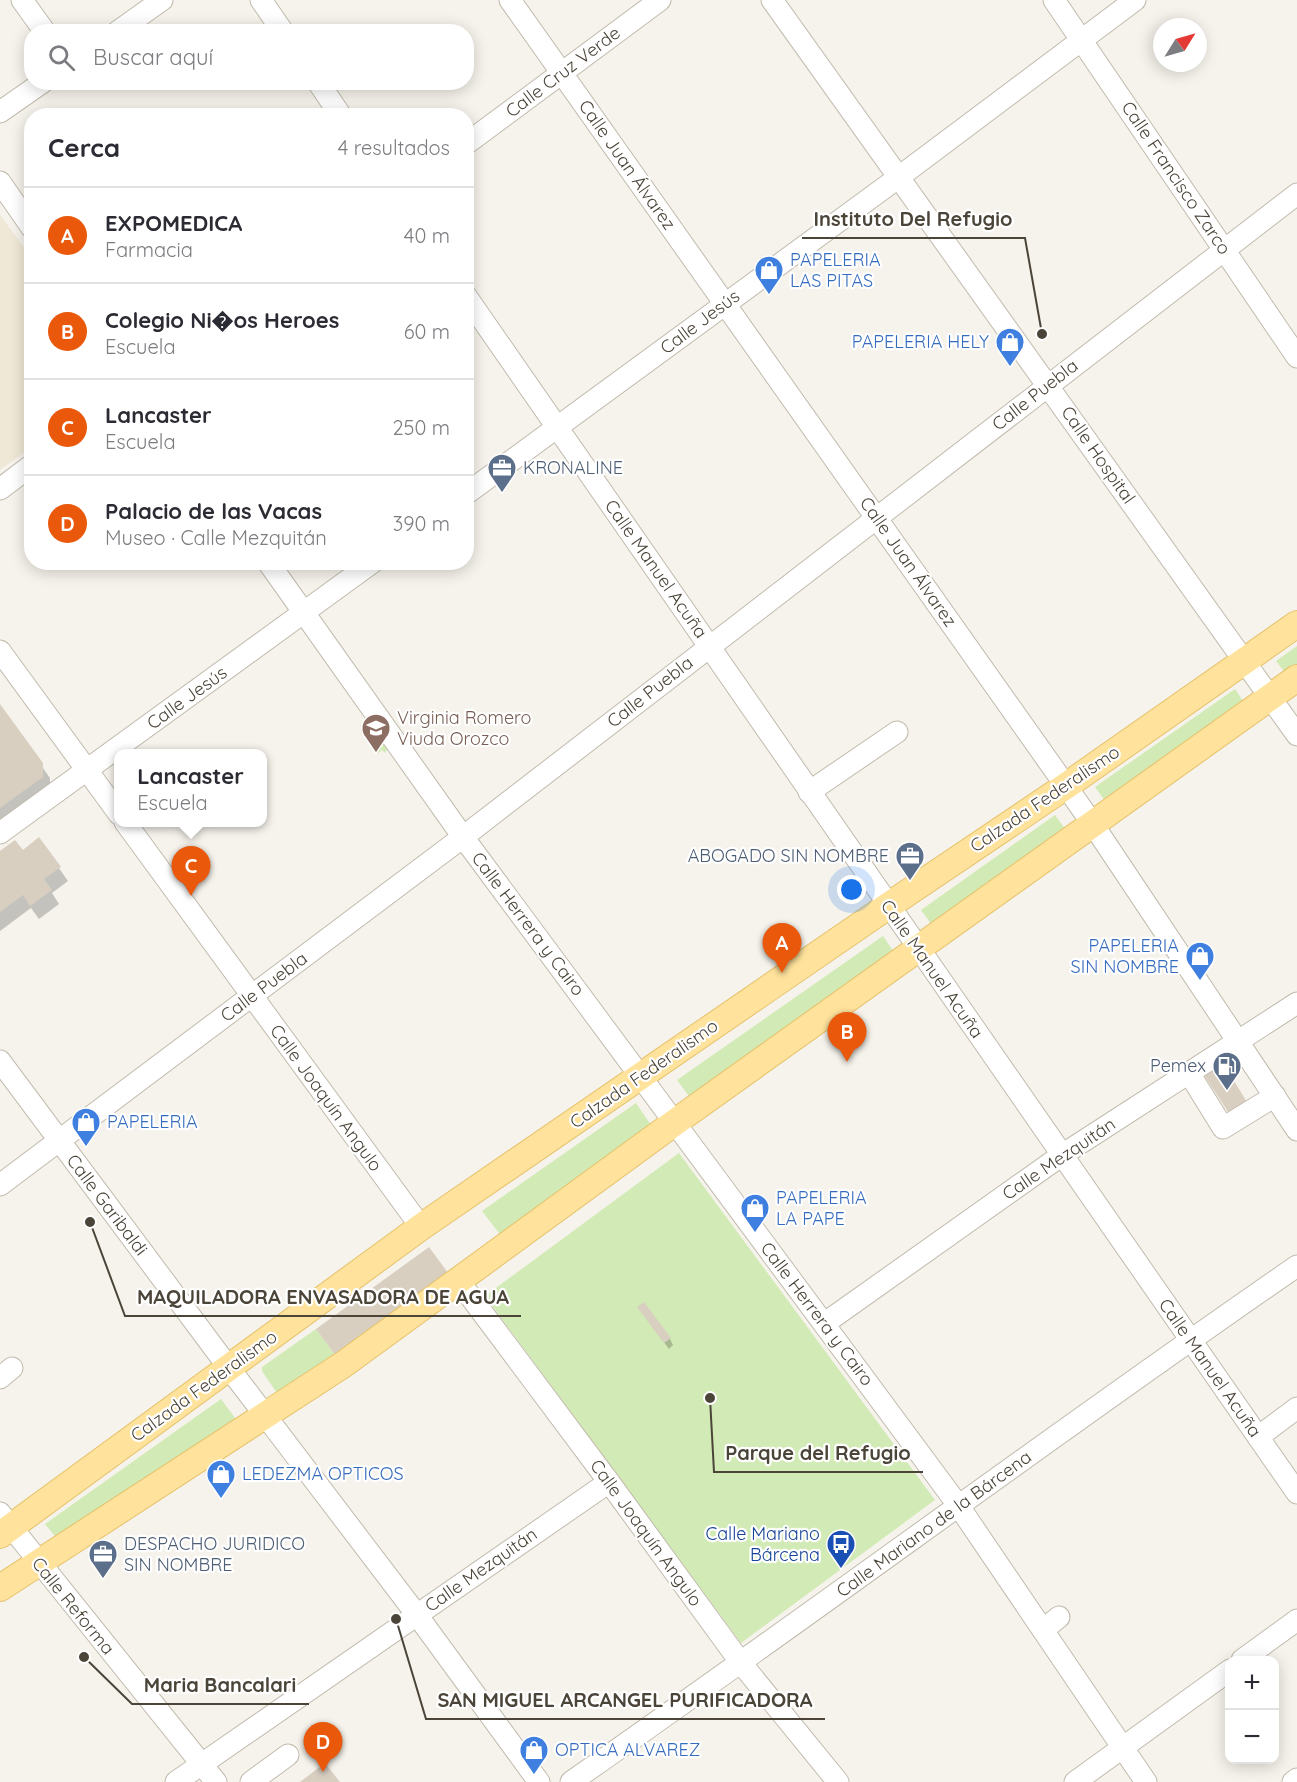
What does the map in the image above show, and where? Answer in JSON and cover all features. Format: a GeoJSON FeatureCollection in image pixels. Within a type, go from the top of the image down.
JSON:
{"type":"FeatureCollection","features":[{"type":"Feature","properties":{"kind":"main road","name":"Calzada Federalismo"},"geometry":{"type":"LineString","coordinates":[[4,1525],[229,1368],[421,1227],[1066,786],[1297,624]]}},
{"type":"Feature","properties":{"kind":"main road"},"geometry":{"type":"LineString","coordinates":[[0,1588],[266,1417],[344,1364],[918,948],[1297,678]]}},
{"type":"Feature","properties":{"kind":"street"},"geometry":{"type":"LineString","coordinates":[[22,0],[39,24]]}},
{"type":"Feature","properties":{"kind":"street"},"geometry":{"type":"LineString","coordinates":[[128,24],[162,0]]}},
{"type":"Feature","properties":{"kind":"street"},"geometry":{"type":"LineString","coordinates":[[261,0],[278,24]]}},
{"type":"Feature","properties":{"kind":"street","name":"Calle Juan Álvarez"},"geometry":{"type":"LineString","coordinates":[[510,0],[1092,823],[1297,1130]]}},
{"type":"Feature","properties":{"kind":"street","name":"Calle Cruz Verde"},"geometry":{"type":"LineString","coordinates":[[474,138],[660,0]]}},
{"type":"Feature","properties":{"kind":"street","name":"Calle Hospital"},"geometry":{"type":"LineString","coordinates":[[772,0],[1297,735]]}},
{"type":"Feature","properties":{"kind":"street","name":"Calle Francisco Zarco"},"geometry":{"type":"LineString","coordinates":[[1054,0],[1297,357]]}},
{"type":"Feature","properties":{"kind":"street","name":"Calle Jesús"},"geometry":{"type":"LineString","coordinates":[[474,488],[899,177],[1135,0]]}},
{"type":"Feature","properties":{"kind":"street"},"geometry":{"type":"LineString","coordinates":[[0,112],[32,90]]}},
{"type":"Feature","properties":{"kind":"street"},"geometry":{"type":"LineString","coordinates":[[323,90],[336,108]]}},
{"type":"Feature","properties":{"kind":"street"},"geometry":{"type":"LineString","coordinates":[[0,182],[24,216]]}},
{"type":"Feature","properties":{"kind":"street","name":"Calle Puebla"},"geometry":{"type":"LineString","coordinates":[[0,1185],[463,837],[1297,194]]}},
{"type":"Feature","properties":{"kind":"street","name":"Calle Manuel Acuña"},"geometry":{"type":"LineString","coordinates":[[474,307],[1297,1493]]}},
{"type":"Feature","properties":{"kind":"street"},"geometry":{"type":"LineString","coordinates":[[0,489],[24,471]]}},
{"type":"Feature","properties":{"kind":"street","name":"Calle Herrera y Cairo"},"geometry":{"type":"LineString","coordinates":[[273,570],[463,837],[674,1124],[825,1323],[958,1505],[1051,1623],[1123,1749],[1146,1782]]}},
{"type":"Feature","properties":{"kind":"street","name":"Calle Jesús"},"geometry":{"type":"LineString","coordinates":[[116,749],[362,570]]}},
{"type":"Feature","properties":{"kind":"street"},"geometry":{"type":"LineString","coordinates":[[0,651],[114,807]]}},
{"type":"Feature","properties":{"kind":"street"},"geometry":{"type":"LineString","coordinates":[[809,792],[897,732]]}},
{"type":"Feature","properties":{"kind":"street","name":"Calle Jesús"},"geometry":{"type":"LineString","coordinates":[[0,833],[114,750]]}},
{"type":"Feature","properties":{"kind":"street","name":"Calle Joaquín Angulo"},"geometry":{"type":"LineString","coordinates":[[129,827],[421,1227]]}},
{"type":"Feature","properties":{"kind":"street","name":"Calle Mezquitán"},"geometry":{"type":"LineString","coordinates":[[825,1323],[1062,1155],[1297,1003]]}},
{"type":"Feature","properties":{"kind":"street","name":"Calle Garibaldi"},"geometry":{"type":"LineString","coordinates":[[0,1060],[229,1368],[417,1614],[538,1782]]}},
{"type":"Feature","properties":{"kind":"street"},"geometry":{"type":"LineString","coordinates":[[1189,1073],[1223,1128],[1275,1096]]}},
{"type":"Feature","properties":{"kind":"street","name":"Calle Mariano de la Bárcena"},"geometry":{"type":"LineString","coordinates":[[571,1782],[1297,1266]]}},
{"type":"Feature","properties":{"kind":"street","name":"Calle Joaquín Angulo"},"geometry":{"type":"LineString","coordinates":[[458,1281],[741,1663],[838,1782]]}},
{"type":"Feature","properties":{"kind":"street"},"geometry":{"type":"LineString","coordinates":[[1258,1437],[1297,1408]]}},
{"type":"Feature","properties":{"kind":"street","name":"Calle Mezquitán"},"geometry":{"type":"LineString","coordinates":[[176,1782],[609,1482]]}},
{"type":"Feature","properties":{"kind":"street","name":"Calle Reforma"},"geometry":{"type":"LineString","coordinates":[[4,1525],[38,1562],[216,1782]]}},
{"type":"Feature","properties":{"kind":"street"},"geometry":{"type":"LineString","coordinates":[[1248,1656],[1294,1628]]}},
{"type":"Feature","properties":{"kind":"street"},"geometry":{"type":"LineString","coordinates":[[1075,1782],[1225,1674]]}},
{"type":"Feature","properties":{"kind":"street"},"geometry":{"type":"LineString","coordinates":[[251,1782],[288,1755]]}},
{"type":"Feature","properties":{"kind":"street"},"geometry":{"type":"LineString","coordinates":[[1293,1782],[1297,1779]]}},
{"type":"Feature","properties":{"kind":"shaded area"},"geometry":{"type":"Polygon","coordinates":[[[0,215],[24,247],[24,452],[0,470],[0,215]]]}},
{"type":"Feature","properties":{"kind":"green space"},"geometry":{"type":"Polygon","coordinates":[[[1297,646],[1297,672],[1289,678],[1276,661],[1297,646]]]}},
{"type":"Feature","properties":{"kind":"green space"},"geometry":{"type":"Polygon","coordinates":[[[1235,689],[1247,707],[1108,805],[1095,787],[1235,689]]]}},
{"type":"Feature","properties":{"kind":"green space"},"geometry":{"type":"Polygon","coordinates":[[[364,722],[372,722],[389,745],[385,753],[382,750],[377,754],[361,732],[367,727],[364,722]]]}},
{"type":"Feature","properties":{"kind":"green space"},"geometry":{"type":"Polygon","coordinates":[[[1055,815],[1068,833],[934,928],[921,910],[1055,815]]]}},
{"type":"Feature","properties":{"kind":"green space"},"geometry":{"type":"Polygon","coordinates":[[[883,936],[896,955],[691,1099],[677,1080],[883,936]]]}},
{"type":"Feature","properties":{"kind":"green space"},"geometry":{"type":"Polygon","coordinates":[[[636,1103],[653,1128],[502,1237],[482,1211],[636,1103]]]}},
{"type":"Feature","properties":{"kind":"green space"},"geometry":{"type":"Polygon","coordinates":[[[679,1153],[935,1500],[741,1643],[485,1296],[679,1153]]]}},
{"type":"Feature","properties":{"kind":"green space"},"geometry":{"type":"Polygon","coordinates":[[[316,1329],[338,1359],[279,1396],[262,1371],[262,1367],[316,1329]]]}},
{"type":"Feature","properties":{"kind":"green space"},"geometry":{"type":"Polygon","coordinates":[[[221,1399],[241,1426],[59,1541],[45,1524],[221,1399]]]}},
{"type":"Feature","properties":{"kind":"building"},"geometry":{"type":"Polygon","coordinates":[[[0,704],[43,763],[43,777],[0,808],[0,704]]]}},
{"type":"Feature","properties":{"kind":"building"},"geometry":{"type":"Polygon","coordinates":[[[39,837],[61,867],[44,879],[52,890],[30,906],[23,895],[0,912],[0,851],[15,840],[23,850],[39,837]]]}},
{"type":"Feature","properties":{"kind":"building","name":"Pemex"},"geometry":{"type":"Polygon","coordinates":[[[1223,1063],[1250,1107],[1232,1118],[1204,1075],[1223,1063]]]}},
{"type":"Feature","properties":{"kind":"building"},"geometry":{"type":"Polygon","coordinates":[[[429,1247],[451,1277],[338,1359],[316,1329],[429,1247]]]}},
{"type":"Feature","properties":{"kind":"building"},"geometry":{"type":"Polygon","coordinates":[[[644,1302],[671,1338],[664,1343],[637,1307],[644,1302]]]}},
{"type":"Feature","properties":{"kind":"building"},"geometry":{"type":"Polygon","coordinates":[[[325,1763],[340,1782],[300,1782],[325,1763]]]}},
{"type":"Feature","properties":{"kind":"place","name":"PAPELERIA LAS PITAS"},"geometry":{"type":"Point","coordinates":[769,296]}},
{"type":"Feature","properties":{"kind":"place","name":"Instituto Del Refugio"},"geometry":{"type":"Point","coordinates":[1042,334]}},
{"type":"Feature","properties":{"kind":"place","name":"PAPELERIA HELY"},"geometry":{"type":"Point","coordinates":[1010,368]}},
{"type":"Feature","properties":{"kind":"place","name":"KRONALINE"},"geometry":{"type":"Point","coordinates":[502,494]}},
{"type":"Feature","properties":{"kind":"place","name":"Virginia Romero Viuda Orozco"},"geometry":{"type":"Point","coordinates":[376,754]}},
{"type":"Feature","properties":{"kind":"place","name":"ABOGADO SIN NOMBRE"},"geometry":{"type":"Point","coordinates":[910,882]}},
{"type":"Feature","properties":{"kind":"place","name":"Lancaster"},"geometry":{"type":"Point","coordinates":[191,896]}},
{"type":"Feature","properties":{"kind":"place","name":"EXPOMEDICA"},"geometry":{"type":"Point","coordinates":[782,973]}},
{"type":"Feature","properties":{"kind":"place","name":"PAPELERIA SIN NOMBRE"},"geometry":{"type":"Point","coordinates":[1200,982]}},
{"type":"Feature","properties":{"kind":"place","name":"Colegio Ni�os Heroes"},"geometry":{"type":"Point","coordinates":[847,1062]}},
{"type":"Feature","properties":{"kind":"place","name":"Pemex"},"geometry":{"type":"Point","coordinates":[1227,1092]}},
{"type":"Feature","properties":{"kind":"place","name":"PAPELERIA"},"geometry":{"type":"Point","coordinates":[86,1148]}},
{"type":"Feature","properties":{"kind":"place","name":"MAQUILADORA ENVASADORA DE AGUA"},"geometry":{"type":"Point","coordinates":[90,1222]}},
{"type":"Feature","properties":{"kind":"place","name":"PAPELERIA LA PAPE"},"geometry":{"type":"Point","coordinates":[755,1234]}},
{"type":"Feature","properties":{"kind":"place","name":"Parque del Refugio"},"geometry":{"type":"Point","coordinates":[710,1398]}},
{"type":"Feature","properties":{"kind":"place","name":"LEDEZMA OPTICOS"},"geometry":{"type":"Point","coordinates":[221,1500]}},
{"type":"Feature","properties":{"kind":"place","name":"Calle Mariano Bárcena"},"geometry":{"type":"Point","coordinates":[841,1570]}},
{"type":"Feature","properties":{"kind":"place","name":"DESPACHO JURIDICO SIN NOMBRE"},"geometry":{"type":"Point","coordinates":[103,1580]}},
{"type":"Feature","properties":{"kind":"place","name":"SAN MIGUEL ARCANGEL PURIFICADORA"},"geometry":{"type":"Point","coordinates":[396,1619]}},
{"type":"Feature","properties":{"kind":"place","name":"Maria Bancalari"},"geometry":{"type":"Point","coordinates":[84,1657]}},
{"type":"Feature","properties":{"kind":"place","name":"Palacio de las Vacas"},"geometry":{"type":"Point","coordinates":[323,1772]}},
{"type":"Feature","properties":{"kind":"place","name":"OPTICA ALVAREZ"},"geometry":{"type":"Point","coordinates":[534,1776]}}]}
